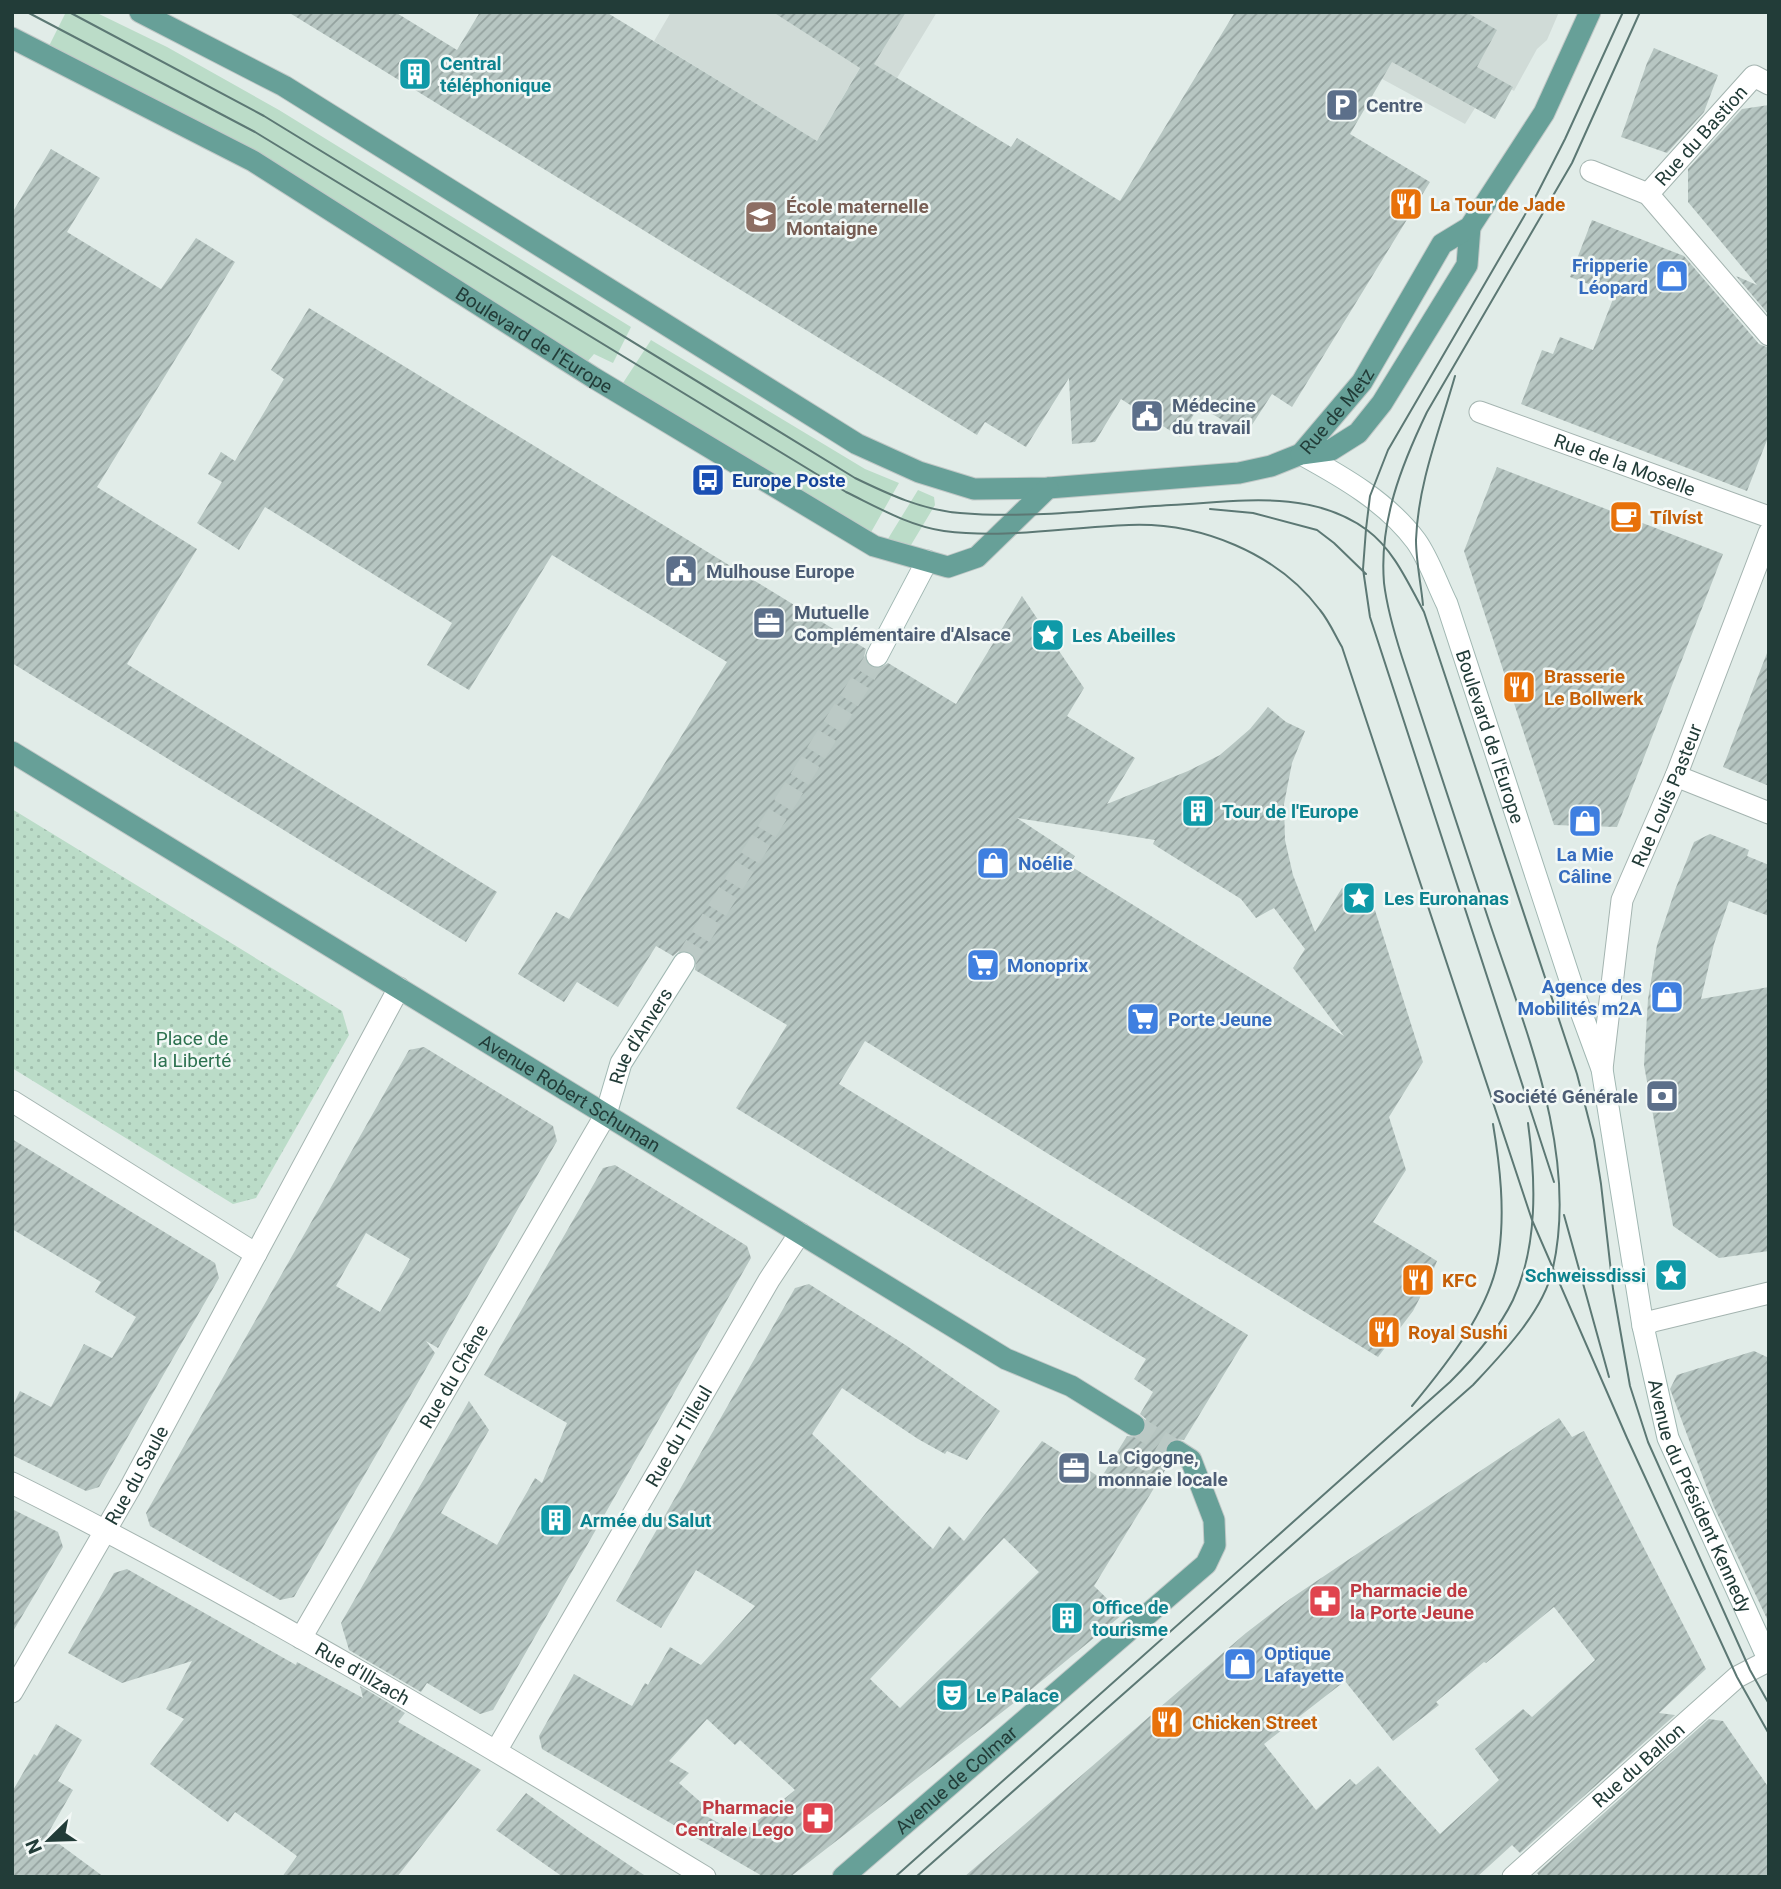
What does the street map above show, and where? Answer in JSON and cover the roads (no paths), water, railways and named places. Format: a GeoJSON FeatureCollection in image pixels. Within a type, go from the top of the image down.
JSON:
{"type":"FeatureCollection","features":[{"type":"Feature","properties":{"kind":"main road"},"geometry":{"type":"LineString","coordinates":[[140,12],[284,86],[857,444],[919,472],[974,489],[1048,488],[1239,473],[1271,466],[1301,454]]}},
{"type":"Feature","properties":{"kind":"main road","name":"Rue de Metz"},"geometry":{"type":"LineString","coordinates":[[1301,454],[1362,382],[1442,244],[1470,226],[1544,113],[1590,12]]}},
{"type":"Feature","properties":{"kind":"main road","name":"Boulevard de l'Europe"},"geometry":{"type":"LineString","coordinates":[[12,38],[253,162],[594,378],[874,546],[947,566],[977,557],[1048,488]]}},
{"type":"Feature","properties":{"kind":"main road","name":"Rue de Metz"},"geometry":{"type":"LineString","coordinates":[[1301,454],[1331,450],[1358,433],[1382,403],[1467,265],[1470,226]]}},
{"type":"Feature","properties":{"kind":"main road","name":"Avenue Robert Schuman"},"geometry":{"type":"LineString","coordinates":[[12,752],[1006,1359],[1071,1386],[1134,1425]]}},
{"type":"Feature","properties":{"kind":"main road","name":"Avenue de Colmar"},"geometry":{"type":"LineString","coordinates":[[843,1877],[1206,1564],[1215,1545],[1214,1520],[1184,1456]]}},
{"type":"Feature","properties":{"kind":"street","name":"Rue du Bastion"},"geometry":{"type":"LineString","coordinates":[[1648,194],[1762,80]]}},
{"type":"Feature","properties":{"kind":"street"},"geometry":{"type":"LineString","coordinates":[[1591,171],[1648,194],[1769,335]]}},
{"type":"Feature","properties":{"kind":"street","name":"Rue de la Moselle"},"geometry":{"type":"LineString","coordinates":[[1480,412],[1769,517]]}},
{"type":"Feature","properties":{"kind":"street","name":"Boulevard de l'Europe"},"geometry":{"type":"LineString","coordinates":[[1301,454],[1346,479],[1388,512],[1416,542],[1447,604],[1577,1001],[1602,1069],[1643,1326]]}},
{"type":"Feature","properties":{"kind":"street","name":"Rue Louis Pasteur"},"geometry":{"type":"LineString","coordinates":[[1602,1069],[1622,900],[1676,776],[1769,533]]}},
{"type":"Feature","properties":{"kind":"street"},"geometry":{"type":"LineString","coordinates":[[877,656],[927,561]]}},
{"type":"Feature","properties":{"kind":"street"},"geometry":{"type":"LineString","coordinates":[[1676,776],[1769,813]]}},
{"type":"Feature","properties":{"kind":"street","name":"Rue d'Anvers"},"geometry":{"type":"LineString","coordinates":[[606,1114],[621,1063],[684,962]]}},
{"type":"Feature","properties":{"kind":"street"},"geometry":{"type":"LineString","coordinates":[[12,1101],[256,1254],[399,988]]}},
{"type":"Feature","properties":{"kind":"street","name":"Rue du Chêne"},"geometry":{"type":"LineString","coordinates":[[301,1638],[606,1114]]}},
{"type":"Feature","properties":{"kind":"street","name":"Rue du Tilleul"},"geometry":{"type":"LineString","coordinates":[[496,1751],[762,1292],[800,1233]]}},
{"type":"Feature","properties":{"kind":"street","name":"Rue du Saule"},"geometry":{"type":"LineString","coordinates":[[12,1692],[106,1530],[256,1254]]}},
{"type":"Feature","properties":{"kind":"street"},"geometry":{"type":"LineString","coordinates":[[1643,1326],[1653,1321],[1769,1293]]}},
{"type":"Feature","properties":{"kind":"street","name":"Avenue du Président Kennedy"},"geometry":{"type":"LineString","coordinates":[[1643,1326],[1668,1438],[1769,1661]]}},
{"type":"Feature","properties":{"kind":"street","name":"Rue d'Illzach"},"geometry":{"type":"LineString","coordinates":[[12,1483],[106,1530],[301,1638],[705,1877]]}},
{"type":"Feature","properties":{"kind":"street","name":"Rue du Ballon"},"geometry":{"type":"LineString","coordinates":[[1513,1877],[1737,1677],[1769,1661]]}},
{"type":"Feature","properties":{"kind":"tunnel"},"geometry":{"type":"LineString","coordinates":[[684,963],[877,656]]}},
{"type":"Feature","properties":{"kind":"tunnel"},"geometry":{"type":"LineString","coordinates":[[1134,1425],[1177,1451]]}},
{"type":"Feature","properties":{"kind":"tram line"},"geometry":{"type":"LineString","coordinates":[[27,12],[255,132],[846,492],[894,515],[931,529],[967,533],[1013,533],[1129,525],[1183,529],[1235,545],[1259,557],[1282,572],[1302,590],[1323,614],[1342,647],[1532,1220],[1627,1438],[1737,1677],[1769,1734]]}},
{"type":"Feature","properties":{"kind":"tram line"},"geometry":{"type":"LineString","coordinates":[[69,12],[264,116],[855,478],[893,495],[932,509],[986,515],[1221,502],[1297,503],[1322,508],[1345,517],[1377,538],[1400,568],[1424,612],[1577,1074],[1594,1140],[1613,1289],[1630,1386],[1648,1442],[1750,1670],[1769,1704]]}},
{"type":"Feature","properties":{"kind":"tram line"},"geometry":{"type":"LineString","coordinates":[[1554,1182],[1370,617],[1363,569],[1370,496],[1388,450],[1537,194],[1623,12]]}},
{"type":"Feature","properties":{"kind":"tram line"},"geometry":{"type":"LineString","coordinates":[[916,1877],[1473,1385],[1521,1331],[1548,1284],[1559,1224],[1559,1180],[1544,1090],[1396,638],[1385,592],[1383,560],[1394,495],[1427,412],[1572,163],[1640,12]]}},
{"type":"Feature","properties":{"kind":"tram line"},"geometry":{"type":"LineString","coordinates":[[1423,605],[1416,548],[1418,519],[1431,456],[1455,376]]}},
{"type":"Feature","properties":{"kind":"tram line"},"geometry":{"type":"LineString","coordinates":[[1210,509],[1253,513],[1317,530],[1366,574]]}},
{"type":"Feature","properties":{"kind":"tram line"},"geometry":{"type":"LineString","coordinates":[[895,1877],[1450,1382],[1477,1354],[1513,1300],[1527,1258],[1533,1213],[1533,1168],[1528,1123]]}},
{"type":"Feature","properties":{"kind":"tram line"},"geometry":{"type":"LineString","coordinates":[[1412,1406],[1466,1335],[1495,1274],[1501,1237],[1502,1204],[1493,1124]]}},
{"type":"Feature","properties":{"kind":"tram line"},"geometry":{"type":"LineString","coordinates":[[1564,1215],[1609,1377]]}},
{"type":"Feature","properties":{"kind":"place","name":"Central téléphonique"},"geometry":{"type":"Point","coordinates":[415,74]}},
{"type":"Feature","properties":{"kind":"place","name":"Centre"},"geometry":{"type":"Point","coordinates":[1342,105]}},
{"type":"Feature","properties":{"kind":"place","name":"La Tour de Jade"},"geometry":{"type":"Point","coordinates":[1406,204]}},
{"type":"Feature","properties":{"kind":"place","name":"École maternelle Montaigne"},"geometry":{"type":"Point","coordinates":[761,217]}},
{"type":"Feature","properties":{"kind":"place","name":"Fripperie Léopard"},"geometry":{"type":"Point","coordinates":[1672,276]}},
{"type":"Feature","properties":{"kind":"place","name":"Médecine du travail"},"geometry":{"type":"Point","coordinates":[1147,416]}},
{"type":"Feature","properties":{"kind":"place","name":"Europe Poste"},"geometry":{"type":"Point","coordinates":[708,480]}},
{"type":"Feature","properties":{"kind":"place","name":"Tílvíst"},"geometry":{"type":"Point","coordinates":[1626,517]}},
{"type":"Feature","properties":{"kind":"place","name":"Mulhouse Europe"},"geometry":{"type":"Point","coordinates":[681,571]}},
{"type":"Feature","properties":{"kind":"place","name":"Mutuelle Complémentaire d'Alsace"},"geometry":{"type":"Point","coordinates":[769,623]}},
{"type":"Feature","properties":{"kind":"place","name":"Les Abeilles"},"geometry":{"type":"Point","coordinates":[1048,635]}},
{"type":"Feature","properties":{"kind":"place","name":"Brasserie Le Bollwerk"},"geometry":{"type":"Point","coordinates":[1519,687]}},
{"type":"Feature","properties":{"kind":"place","name":"Tour de l'Europe"},"geometry":{"type":"Point","coordinates":[1198,811]}},
{"type":"Feature","properties":{"kind":"place","name":"La Mie Câline"},"geometry":{"type":"Point","coordinates":[1585,821]}},
{"type":"Feature","properties":{"kind":"place","name":"Noélie"},"geometry":{"type":"Point","coordinates":[993,863]}},
{"type":"Feature","properties":{"kind":"place","name":"Les Euronanas"},"geometry":{"type":"Point","coordinates":[1359,898]}},
{"type":"Feature","properties":{"kind":"place","name":"Monoprix"},"geometry":{"type":"Point","coordinates":[983,965]}},
{"type":"Feature","properties":{"kind":"place","name":"Agence des Mobilités m2A"},"geometry":{"type":"Point","coordinates":[1667,997]}},
{"type":"Feature","properties":{"kind":"place","name":"Porte Jeune"},"geometry":{"type":"Point","coordinates":[1143,1019]}},
{"type":"Feature","properties":{"kind":"place","name":"Société Générale"},"geometry":{"type":"Point","coordinates":[1662,1096]}},
{"type":"Feature","properties":{"kind":"place","name":"Schweissdissi"},"geometry":{"type":"Point","coordinates":[1671,1275]}},
{"type":"Feature","properties":{"kind":"place","name":"KFC"},"geometry":{"type":"Point","coordinates":[1418,1280]}},
{"type":"Feature","properties":{"kind":"place","name":"Royal Sushi"},"geometry":{"type":"Point","coordinates":[1384,1332]}},
{"type":"Feature","properties":{"kind":"place","name":"La Cigogne, monnaie locale"},"geometry":{"type":"Point","coordinates":[1074,1468]}},
{"type":"Feature","properties":{"kind":"place","name":"Armée du Salut"},"geometry":{"type":"Point","coordinates":[556,1520]}},
{"type":"Feature","properties":{"kind":"place","name":"Pharmacie de la Porte Jeune"},"geometry":{"type":"Point","coordinates":[1325,1601]}},
{"type":"Feature","properties":{"kind":"place","name":"Office de tourisme"},"geometry":{"type":"Point","coordinates":[1067,1618]}},
{"type":"Feature","properties":{"kind":"place","name":"Optique Lafayette"},"geometry":{"type":"Point","coordinates":[1240,1664]}},
{"type":"Feature","properties":{"kind":"place","name":"Le Palace"},"geometry":{"type":"Point","coordinates":[952,1695]}},
{"type":"Feature","properties":{"kind":"place","name":"Chicken Street"},"geometry":{"type":"Point","coordinates":[1167,1722]}},
{"type":"Feature","properties":{"kind":"place","name":"Pharmacie Centrale Lego"},"geometry":{"type":"Point","coordinates":[818,1818]}},
{"type":"Feature","properties":{"kind":"park label","name":"Place de la Liberté"},"geometry":{"type":"Point","coordinates":[192,1049]}}]}
